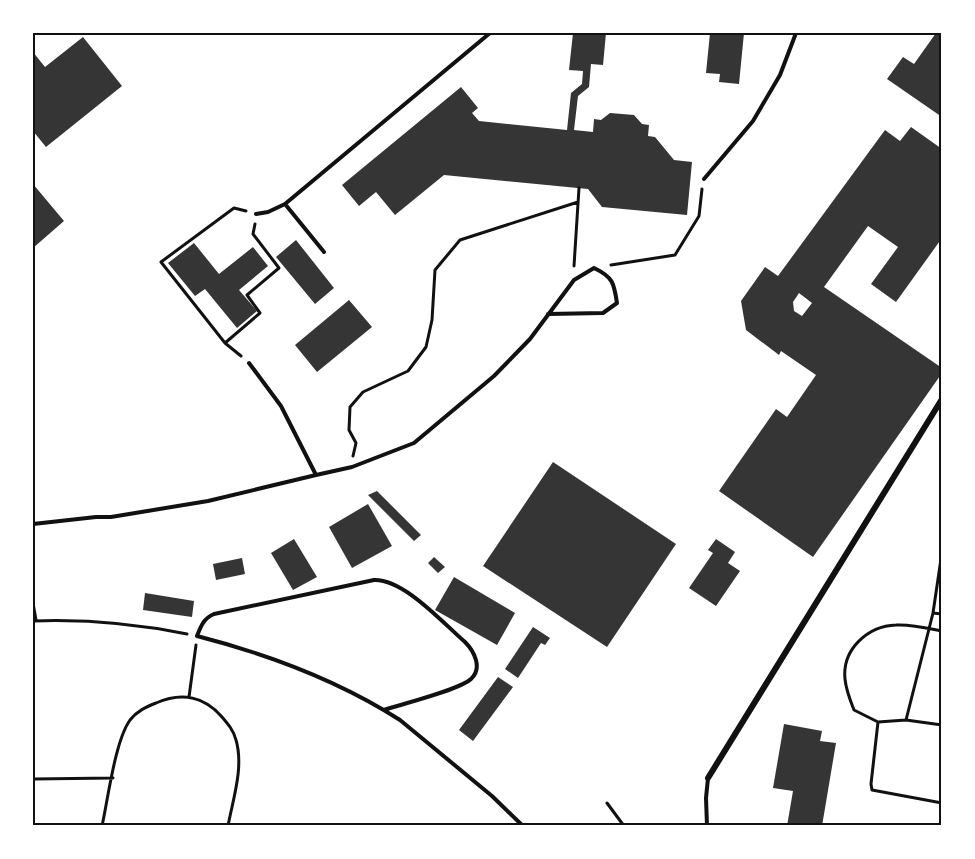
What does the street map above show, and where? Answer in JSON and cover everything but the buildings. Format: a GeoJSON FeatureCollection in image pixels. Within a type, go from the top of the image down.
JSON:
{"type":"FeatureCollection","features":[{"type":"Feature","properties":{"kind":"street"},"geometry":{"type":"LineString","coordinates":[[708,778],[942,399]]}},
{"type":"Feature","properties":{"kind":"lane"},"geometry":{"type":"LineString","coordinates":[[256,214],[268,212],[285,204],[490,33]]}},
{"type":"Feature","properties":{"kind":"lane"},"geometry":{"type":"LineString","coordinates":[[704,179],[753,121],[780,75],[796,33]]}},
{"type":"Feature","properties":{"kind":"lane"},"geometry":{"type":"LineString","coordinates":[[285,204],[324,252]]}},
{"type":"Feature","properties":{"kind":"lane"},"geometry":{"type":"LineString","coordinates":[[33,524],[111,517],[208,501],[352,466],[414,443],[494,376],[530,339],[548,314],[574,280],[594,267],[608,275],[614,286],[617,303],[603,313],[548,314]]}},
{"type":"Feature","properties":{"kind":"lane"},"geometry":{"type":"LineString","coordinates":[[249,363],[281,406],[316,476]]}},
{"type":"Feature","properties":{"kind":"lane"},"geometry":{"type":"LineString","coordinates":[[384,710],[458,686],[472,678],[477,666],[472,651],[465,642],[410,594],[390,582],[374,580],[214,614],[206,618],[202,624],[197,636],[299,669],[400,720],[460,768],[523,826]]}},
{"type":"Feature","properties":{"kind":"lane"},"geometry":{"type":"LineString","coordinates":[[707,826],[708,778]]}},
{"type":"Feature","properties":{"kind":"path"},"geometry":{"type":"LineString","coordinates":[[594,267],[675,255],[699,216],[704,179]]}},
{"type":"Feature","properties":{"kind":"path"},"geometry":{"type":"LineString","coordinates":[[574,280],[579,188]]}},
{"type":"Feature","properties":{"kind":"path"},"geometry":{"type":"LineString","coordinates":[[352,466],[356,443],[349,430],[350,407],[363,392],[408,371],[426,347],[432,320],[435,270],[460,240],[578,202]]}},
{"type":"Feature","properties":{"kind":"path"},"geometry":{"type":"LineString","coordinates":[[225,343],[260,313],[247,295],[279,268],[253,234],[256,214],[234,207],[161,262],[225,343],[249,363]]}},
{"type":"Feature","properties":{"kind":"path"},"geometry":{"type":"LineString","coordinates":[[906,720],[933,612],[942,552]]}},
{"type":"Feature","properties":{"kind":"path"},"geometry":{"type":"LineString","coordinates":[[33,603],[34,621],[93,622],[149,627],[197,636],[189,697]]}},
{"type":"Feature","properties":{"kind":"path"},"geometry":{"type":"LineString","coordinates":[[933,612],[942,614]]}},
{"type":"Feature","properties":{"kind":"path"},"geometry":{"type":"LineString","coordinates":[[942,631],[909,625],[876,628],[863,637],[851,650],[845,671],[847,693],[854,710],[878,722],[906,720],[942,726]]}},
{"type":"Feature","properties":{"kind":"path"},"geometry":{"type":"LineString","coordinates":[[102,826],[120,742],[131,719],[146,706],[164,699],[189,697],[206,702],[217,711],[229,725],[236,740],[239,757],[238,776],[228,826]]}},
{"type":"Feature","properties":{"kind":"path"},"geometry":{"type":"LineString","coordinates":[[878,722],[872,790],[942,803]]}},
{"type":"Feature","properties":{"kind":"path"},"geometry":{"type":"LineString","coordinates":[[33,778],[112,778]]}},
{"type":"Feature","properties":{"kind":"path"},"geometry":{"type":"LineString","coordinates":[[607,803],[624,826]]}}]}
